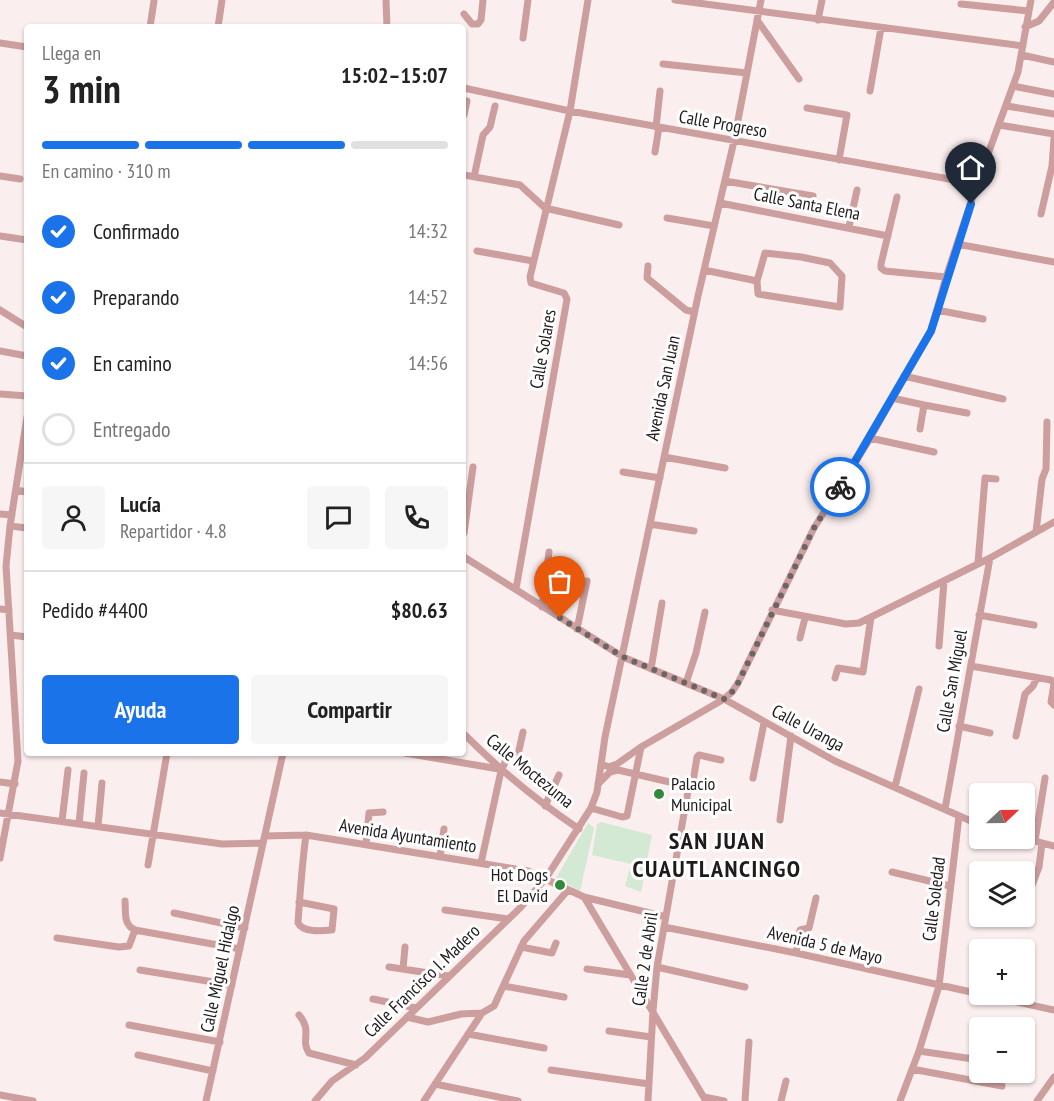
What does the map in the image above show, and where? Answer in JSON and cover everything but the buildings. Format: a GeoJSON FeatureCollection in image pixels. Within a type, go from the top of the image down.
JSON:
{"type":"FeatureCollection","features":[{"type":"Feature","properties":{"kind":"street"},"geometry":{"type":"LineString","coordinates":[[218,24],[222,0]]}},
{"type":"Feature","properties":{"kind":"street"},"geometry":{"type":"LineString","coordinates":[[386,0],[387,24]]}},
{"type":"Feature","properties":{"kind":"street"},"geometry":{"type":"LineString","coordinates":[[464,14],[472,24],[478,24],[481,20],[483,0]]}},
{"type":"Feature","properties":{"kind":"street"},"geometry":{"type":"LineString","coordinates":[[522,38],[528,0]]}},
{"type":"Feature","properties":{"kind":"street","name":"Calle Solares"},"geometry":{"type":"LineString","coordinates":[[516,589],[567,299],[564,293],[531,283],[530,278],[570,111],[588,0]]}},
{"type":"Feature","properties":{"kind":"street"},"geometry":{"type":"LineString","coordinates":[[675,0],[758,16],[818,20],[1023,46]]}},
{"type":"Feature","properties":{"kind":"street","name":"Avenida San Juan"},"geometry":{"type":"LineString","coordinates":[[598,784],[694,312],[734,141],[761,0]]}},
{"type":"Feature","properties":{"kind":"street"},"geometry":{"type":"LineString","coordinates":[[818,20],[822,0]]}},
{"type":"Feature","properties":{"kind":"street"},"geometry":{"type":"LineString","coordinates":[[601,764],[613,766],[724,699],[738,683],[814,528],[870,438],[931,331],[946,277],[977,184],[1007,106],[1022,55],[1031,0]]}},
{"type":"Feature","properties":{"kind":"street"},"geometry":{"type":"LineString","coordinates":[[150,24],[154,1]]}},
{"type":"Feature","properties":{"kind":"street"},"geometry":{"type":"LineString","coordinates":[[1026,27],[1039,21],[1054,2]]}},
{"type":"Feature","properties":{"kind":"street"},"geometry":{"type":"LineString","coordinates":[[961,4],[1029,12]]}},
{"type":"Feature","properties":{"kind":"street"},"geometry":{"type":"LineString","coordinates":[[758,16],[798,79]]}},
{"type":"Feature","properties":{"kind":"street"},"geometry":{"type":"LineString","coordinates":[[870,91],[880,28]]}},
{"type":"Feature","properties":{"kind":"street"},"geometry":{"type":"LineString","coordinates":[[0,43],[24,47]]}},
{"type":"Feature","properties":{"kind":"street"},"geometry":{"type":"LineString","coordinates":[[1022,55],[1054,62]]}},
{"type":"Feature","properties":{"kind":"street"},"geometry":{"type":"LineString","coordinates":[[663,64],[747,73]]}},
{"type":"Feature","properties":{"kind":"street"},"geometry":{"type":"LineString","coordinates":[[1013,86],[1054,94]]}},
{"type":"Feature","properties":{"kind":"street","name":"Calle Progreso"},"geometry":{"type":"LineString","coordinates":[[466,88],[570,111],[977,184]]}},
{"type":"Feature","properties":{"kind":"street"},"geometry":{"type":"LineString","coordinates":[[655,152],[660,91]]}},
{"type":"Feature","properties":{"kind":"street"},"geometry":{"type":"LineString","coordinates":[[466,106],[467,101]]}},
{"type":"Feature","properties":{"kind":"street"},"geometry":{"type":"LineString","coordinates":[[474,177],[483,135],[490,127],[495,106]]}},
{"type":"Feature","properties":{"kind":"street"},"geometry":{"type":"LineString","coordinates":[[1007,106],[1054,114]]}},
{"type":"Feature","properties":{"kind":"street"},"geometry":{"type":"LineString","coordinates":[[807,108],[847,115],[839,160]]}},
{"type":"Feature","properties":{"kind":"street"},"geometry":{"type":"LineString","coordinates":[[999,125],[1054,134]]}},
{"type":"Feature","properties":{"kind":"street"},"geometry":{"type":"LineString","coordinates":[[1041,214],[1052,166],[1054,139]]}},
{"type":"Feature","properties":{"kind":"street"},"geometry":{"type":"LineString","coordinates":[[0,176],[20,179]]}},
{"type":"Feature","properties":{"kind":"street"},"geometry":{"type":"LineString","coordinates":[[466,176],[520,185],[545,208],[620,225]]}},
{"type":"Feature","properties":{"kind":"street"},"geometry":{"type":"LineString","coordinates":[[725,181],[813,196]]}},
{"type":"Feature","properties":{"kind":"street"},"geometry":{"type":"LineString","coordinates":[[849,227],[857,190]]}},
{"type":"Feature","properties":{"kind":"street"},"geometry":{"type":"LineString","coordinates":[[897,197],[881,264],[882,268],[885,271],[946,277]]}},
{"type":"Feature","properties":{"kind":"street","name":"Calle Santa Elena"},"geometry":{"type":"LineString","coordinates":[[720,203],[888,236]]}},
{"type":"Feature","properties":{"kind":"street"},"geometry":{"type":"LineString","coordinates":[[667,218],[714,226]]}},
{"type":"Feature","properties":{"kind":"street"},"geometry":{"type":"LineString","coordinates":[[0,236],[24,240]]}},
{"type":"Feature","properties":{"kind":"street"},"geometry":{"type":"LineString","coordinates":[[957,244],[1054,262]]}},
{"type":"Feature","properties":{"kind":"street"},"geometry":{"type":"LineString","coordinates":[[477,251],[534,261]]}},
{"type":"Feature","properties":{"kind":"street"},"geometry":{"type":"LineString","coordinates":[[765,253],[830,263],[842,276],[840,307],[760,295],[757,292],[757,281],[765,253]]}},
{"type":"Feature","properties":{"kind":"street"},"geometry":{"type":"LineString","coordinates":[[648,266],[647,278],[686,310],[694,312]]}},
{"type":"Feature","properties":{"kind":"street"},"geometry":{"type":"LineString","coordinates":[[704,270],[757,281]]}},
{"type":"Feature","properties":{"kind":"street"},"geometry":{"type":"LineString","coordinates":[[0,310],[24,325]]}},
{"type":"Feature","properties":{"kind":"street"},"geometry":{"type":"LineString","coordinates":[[937,310],[983,319]]}},
{"type":"Feature","properties":{"kind":"street"},"geometry":{"type":"LineString","coordinates":[[0,351],[24,355]]}},
{"type":"Feature","properties":{"kind":"street"},"geometry":{"type":"LineString","coordinates":[[904,376],[1003,399]]}},
{"type":"Feature","properties":{"kind":"street"},"geometry":{"type":"LineString","coordinates":[[0,394],[24,396]]}},
{"type":"Feature","properties":{"kind":"street"},"geometry":{"type":"LineString","coordinates":[[892,398],[967,413]]}},
{"type":"Feature","properties":{"kind":"street"},"geometry":{"type":"LineString","coordinates":[[920,429],[924,405]]}},
{"type":"Feature","properties":{"kind":"street"},"geometry":{"type":"LineString","coordinates":[[1036,532],[1042,479],[1046,469],[1047,422]]}},
{"type":"Feature","properties":{"kind":"street"},"geometry":{"type":"LineString","coordinates":[[0,856],[18,761],[6,566],[24,437]]}},
{"type":"Feature","properties":{"kind":"street"},"geometry":{"type":"LineString","coordinates":[[870,438],[934,452]]}},
{"type":"Feature","properties":{"kind":"street"},"geometry":{"type":"LineString","coordinates":[[664,457],[725,468]]}},
{"type":"Feature","properties":{"kind":"street"},"geometry":{"type":"LineString","coordinates":[[466,516],[472,467]]}},
{"type":"Feature","properties":{"kind":"street"},"geometry":{"type":"LineString","coordinates":[[622,472],[660,478]]}},
{"type":"Feature","properties":{"kind":"street"},"geometry":{"type":"LineString","coordinates":[[978,563],[985,478],[996,479]]}},
{"type":"Feature","properties":{"kind":"street"},"geometry":{"type":"LineString","coordinates":[[16,490],[24,491]]}},
{"type":"Feature","properties":{"kind":"street"},"geometry":{"type":"LineString","coordinates":[[0,514],[12,515]]}},
{"type":"Feature","properties":{"kind":"street"},"geometry":{"type":"LineString","coordinates":[[772,610],[805,618],[846,624],[859,623],[990,558],[1054,522]]}},
{"type":"Feature","properties":{"kind":"street"},"geometry":{"type":"LineString","coordinates":[[650,524],[694,531]]}},
{"type":"Feature","properties":{"kind":"street"},"geometry":{"type":"LineString","coordinates":[[10,526],[24,528]]}},
{"type":"Feature","properties":{"kind":"street"},"geometry":{"type":"LineString","coordinates":[[542,607],[549,552]]}},
{"type":"Feature","properties":{"kind":"street","name":"Calle Uranga"},"geometry":{"type":"LineString","coordinates":[[466,558],[623,657],[724,699],[835,761],[969,820]]}},
{"type":"Feature","properties":{"kind":"street","name":"Calle San Miguel"},"geometry":{"type":"LineString","coordinates":[[945,809],[990,558]]}},
{"type":"Feature","properties":{"kind":"street"},"geometry":{"type":"LineString","coordinates":[[939,646],[944,580]]}},
{"type":"Feature","properties":{"kind":"street"},"geometry":{"type":"LineString","coordinates":[[577,629],[587,581]]}},
{"type":"Feature","properties":{"kind":"street"},"geometry":{"type":"LineString","coordinates":[[651,669],[662,603]]}},
{"type":"Feature","properties":{"kind":"street"},"geometry":{"type":"LineString","coordinates":[[0,609],[9,610]]}},
{"type":"Feature","properties":{"kind":"street"},"geometry":{"type":"LineString","coordinates":[[686,683],[696,653],[705,612]]}},
{"type":"Feature","properties":{"kind":"street"},"geometry":{"type":"LineString","coordinates":[[979,615],[1034,625]]}},
{"type":"Feature","properties":{"kind":"street"},"geometry":{"type":"LineString","coordinates":[[835,678],[838,668],[862,672],[871,617]]}},
{"type":"Feature","properties":{"kind":"street"},"geometry":{"type":"LineString","coordinates":[[800,638],[805,618]]}},
{"type":"Feature","properties":{"kind":"street"},"geometry":{"type":"LineString","coordinates":[[11,635],[24,637]]}},
{"type":"Feature","properties":{"kind":"street"},"geometry":{"type":"LineString","coordinates":[[971,666],[1053,681],[1053,705]]}},
{"type":"Feature","properties":{"kind":"street"},"geometry":{"type":"LineString","coordinates":[[1016,736],[1025,694],[1037,678]]}},
{"type":"Feature","properties":{"kind":"street"},"geometry":{"type":"LineString","coordinates":[[895,787],[919,689]]}},
{"type":"Feature","properties":{"kind":"street"},"geometry":{"type":"LineString","coordinates":[[753,778],[764,723]]}},
{"type":"Feature","properties":{"kind":"street"},"geometry":{"type":"LineString","coordinates":[[959,726],[990,734]]}},
{"type":"Feature","properties":{"kind":"street"},"geometry":{"type":"LineString","coordinates":[[481,863],[500,770],[508,756],[518,755],[523,732]]}},
{"type":"Feature","properties":{"kind":"street","name":"Calle Moctezuma"},"geometry":{"type":"LineString","coordinates":[[466,736],[500,770],[545,806],[579,829]]}},
{"type":"Feature","properties":{"kind":"street"},"geometry":{"type":"LineString","coordinates":[[780,820],[791,736]]}},
{"type":"Feature","properties":{"kind":"street"},"geometry":{"type":"LineString","coordinates":[[591,808],[622,817],[627,816],[641,747]]}},
{"type":"Feature","properties":{"kind":"street","name":"Calle 2 de Abril"},"geometry":{"type":"LineString","coordinates":[[648,1101],[657,967],[688,791],[687,786],[693,783],[696,757],[699,755],[721,760]]}},
{"type":"Feature","properties":{"kind":"street"},"geometry":{"type":"LineString","coordinates":[[148,865],[167,756]]}},
{"type":"Feature","properties":{"kind":"street","name":"Calle Miguel Hidalgo"},"geometry":{"type":"LineString","coordinates":[[206,1101],[282,756]]}},
{"type":"Feature","properties":{"kind":"street"},"geometry":{"type":"LineString","coordinates":[[422,756],[500,770]]}},
{"type":"Feature","properties":{"kind":"street"},"geometry":{"type":"LineString","coordinates":[[62,821],[68,770]]}},
{"type":"Feature","properties":{"kind":"street"},"geometry":{"type":"LineString","coordinates":[[598,784],[610,772],[618,770],[687,786]]}},
{"type":"Feature","properties":{"kind":"street"},"geometry":{"type":"LineString","coordinates":[[79,824],[84,773]]}},
{"type":"Feature","properties":{"kind":"street"},"geometry":{"type":"LineString","coordinates":[[545,806],[560,775]]}},
{"type":"Feature","properties":{"kind":"street"},"geometry":{"type":"LineString","coordinates":[[1035,878],[1039,867],[1045,778]]}},
{"type":"Feature","properties":{"kind":"street"},"geometry":{"type":"LineString","coordinates":[[0,782],[15,784]]}},
{"type":"Feature","properties":{"kind":"street"},"geometry":{"type":"LineString","coordinates":[[98,826],[102,783]]}},
{"type":"Feature","properties":{"kind":"street","name":"Calle Francisco I. Madero"},"geometry":{"type":"LineString","coordinates":[[315,1101],[332,1081],[356,1065],[407,1017],[508,919],[546,878],[591,808],[598,784]]}},
{"type":"Feature","properties":{"kind":"street"},"geometry":{"type":"LineString","coordinates":[[366,844],[369,813],[383,812]]}},
{"type":"Feature","properties":{"kind":"street","name":"Avenida Ayuntamiento"},"geometry":{"type":"LineString","coordinates":[[0,813],[222,844],[306,835],[366,844],[528,871],[584,897],[666,917]]}},
{"type":"Feature","properties":{"kind":"street","name":"Calle Soledad"},"geometry":{"type":"LineString","coordinates":[[900,1101],[919,1051],[939,986],[959,816]]}},
{"type":"Feature","properties":{"kind":"street"},"geometry":{"type":"LineString","coordinates":[[440,856],[444,829]]}},
{"type":"Feature","properties":{"kind":"street"},"geometry":{"type":"LineString","coordinates":[[299,902],[334,909],[332,930],[300,927],[298,923],[299,902],[306,835]]}},
{"type":"Feature","properties":{"kind":"street"},"geometry":{"type":"LineString","coordinates":[[1035,841],[1054,846]]}},
{"type":"Feature","properties":{"kind":"street"},"geometry":{"type":"LineString","coordinates":[[892,872],[950,886]]}},
{"type":"Feature","properties":{"kind":"street"},"geometry":{"type":"LineString","coordinates":[[424,1101],[482,1013],[494,1006],[521,947],[532,930],[567,890]]}},
{"type":"Feature","properties":{"kind":"street"},"geometry":{"type":"LineString","coordinates":[[584,897],[705,1099],[724,1101]]}},
{"type":"Feature","properties":{"kind":"street"},"geometry":{"type":"LineString","coordinates":[[796,953],[800,930],[809,928],[816,898]]}},
{"type":"Feature","properties":{"kind":"street"},"geometry":{"type":"LineString","coordinates":[[125,901],[126,921],[129,927],[135,930],[240,949]]}},
{"type":"Feature","properties":{"kind":"street"},"geometry":{"type":"LineString","coordinates":[[445,910],[508,919]]}},
{"type":"Feature","properties":{"kind":"street"},"geometry":{"type":"LineString","coordinates":[[174,914],[245,928]]}},
{"type":"Feature","properties":{"kind":"street","name":"Avenida 5 de Mayo"},"geometry":{"type":"LineString","coordinates":[[664,927],[796,953],[969,992]]}},
{"type":"Feature","properties":{"kind":"street"},"geometry":{"type":"LineString","coordinates":[[57,938],[119,948],[129,946],[135,930]]}},
{"type":"Feature","properties":{"kind":"street"},"geometry":{"type":"LineString","coordinates":[[521,947],[552,953],[556,943]]}},
{"type":"Feature","properties":{"kind":"street"},"geometry":{"type":"LineString","coordinates":[[403,969],[405,947]]}},
{"type":"Feature","properties":{"kind":"street"},"geometry":{"type":"LineString","coordinates":[[389,967],[449,976]]}},
{"type":"Feature","properties":{"kind":"street"},"geometry":{"type":"LineString","coordinates":[[657,967],[745,987]]}},
{"type":"Feature","properties":{"kind":"street"},"geometry":{"type":"LineString","coordinates":[[587,969],[630,975]]}},
{"type":"Feature","properties":{"kind":"street"},"geometry":{"type":"LineString","coordinates":[[140,970],[232,985]]}},
{"type":"Feature","properties":{"kind":"street"},"geometry":{"type":"LineString","coordinates":[[504,986],[564,997]]}},
{"type":"Feature","properties":{"kind":"street"},"geometry":{"type":"LineString","coordinates":[[373,999],[416,1008]]}},
{"type":"Feature","properties":{"kind":"street","name":"Avenida 5 de Mayo"},"geometry":{"type":"LineString","coordinates":[[1031,1005],[1054,1010]]}},
{"type":"Feature","properties":{"kind":"street"},"geometry":{"type":"LineString","coordinates":[[407,1017],[428,1022],[461,1014],[482,1013]]}},
{"type":"Feature","properties":{"kind":"street"},"geometry":{"type":"LineString","coordinates":[[299,1015],[307,1029],[305,1046],[309,1053],[356,1065]]}},
{"type":"Feature","properties":{"kind":"street"},"geometry":{"type":"LineString","coordinates":[[129,1025],[220,1042]]}},
{"type":"Feature","properties":{"kind":"street"},"geometry":{"type":"LineString","coordinates":[[609,1031],[651,1038]]}},
{"type":"Feature","properties":{"kind":"street"},"geometry":{"type":"LineString","coordinates":[[468,1034],[544,1048]]}},
{"type":"Feature","properties":{"kind":"street"},"geometry":{"type":"LineString","coordinates":[[745,1101],[749,1042]]}},
{"type":"Feature","properties":{"kind":"street"},"geometry":{"type":"LineString","coordinates":[[919,1051],[969,1058]]}},
{"type":"Feature","properties":{"kind":"street"},"geometry":{"type":"LineString","coordinates":[[138,1055],[213,1071]]}},
{"type":"Feature","properties":{"kind":"street"},"geometry":{"type":"LineString","coordinates":[[912,1069],[1002,1086]]}},
{"type":"Feature","properties":{"kind":"street"},"geometry":{"type":"LineString","coordinates":[[551,1070],[649,1084]]}},
{"type":"Feature","properties":{"kind":"street"},"geometry":{"type":"LineString","coordinates":[[1036,1101],[1054,1077]]}},
{"type":"Feature","properties":{"kind":"street"},"geometry":{"type":"LineString","coordinates":[[781,1101],[786,1081]]}},
{"type":"Feature","properties":{"kind":"street"},"geometry":{"type":"LineString","coordinates":[[435,1084],[518,1101]]}},
{"type":"Feature","properties":{"kind":"street"},"geometry":{"type":"LineString","coordinates":[[320,1093],[322,1101]]}},
{"type":"Feature","properties":{"kind":"street"},"geometry":{"type":"LineString","coordinates":[[0,1098],[7,1101]]}},
{"type":"Feature","properties":{"kind":"street"},"geometry":{"type":"LineString","coordinates":[[0,1098],[33,1101]]}},
{"type":"Feature","properties":{"kind":"green space"},"geometry":{"type":"Polygon","coordinates":[[[601,822],[652,835],[641,892],[625,886],[631,864],[592,855],[597,824],[601,822]]]}},
{"type":"Feature","properties":{"kind":"green space"},"geometry":{"type":"Polygon","coordinates":[[[588,823],[594,828],[580,891],[556,878],[588,823]]]}},
{"type":"Feature","properties":{"kind":"way so far"},"geometry":{"type":"LineString","coordinates":[[560,618],[623,657],[724,699],[738,683],[814,528],[840,487]]}},
{"type":"Feature","properties":{"kind":"place","name":"Palacio Municipal"},"geometry":{"type":"Point","coordinates":[659,794]}},
{"type":"Feature","properties":{"kind":"place","name":"Hot Dogs El David"},"geometry":{"type":"Point","coordinates":[560,885]}},
{"type":"Feature","properties":{"kind":"district","name":"SAN JUAN CUAUTLANCINGO"},"geometry":{"type":"Point","coordinates":[717,855]}},
{"type":"Feature","properties":{"kind":"route"},"geometry":{"type":"LineString","coordinates":[[840,487],[931,331],[946,277],[971,204]]}}]}
